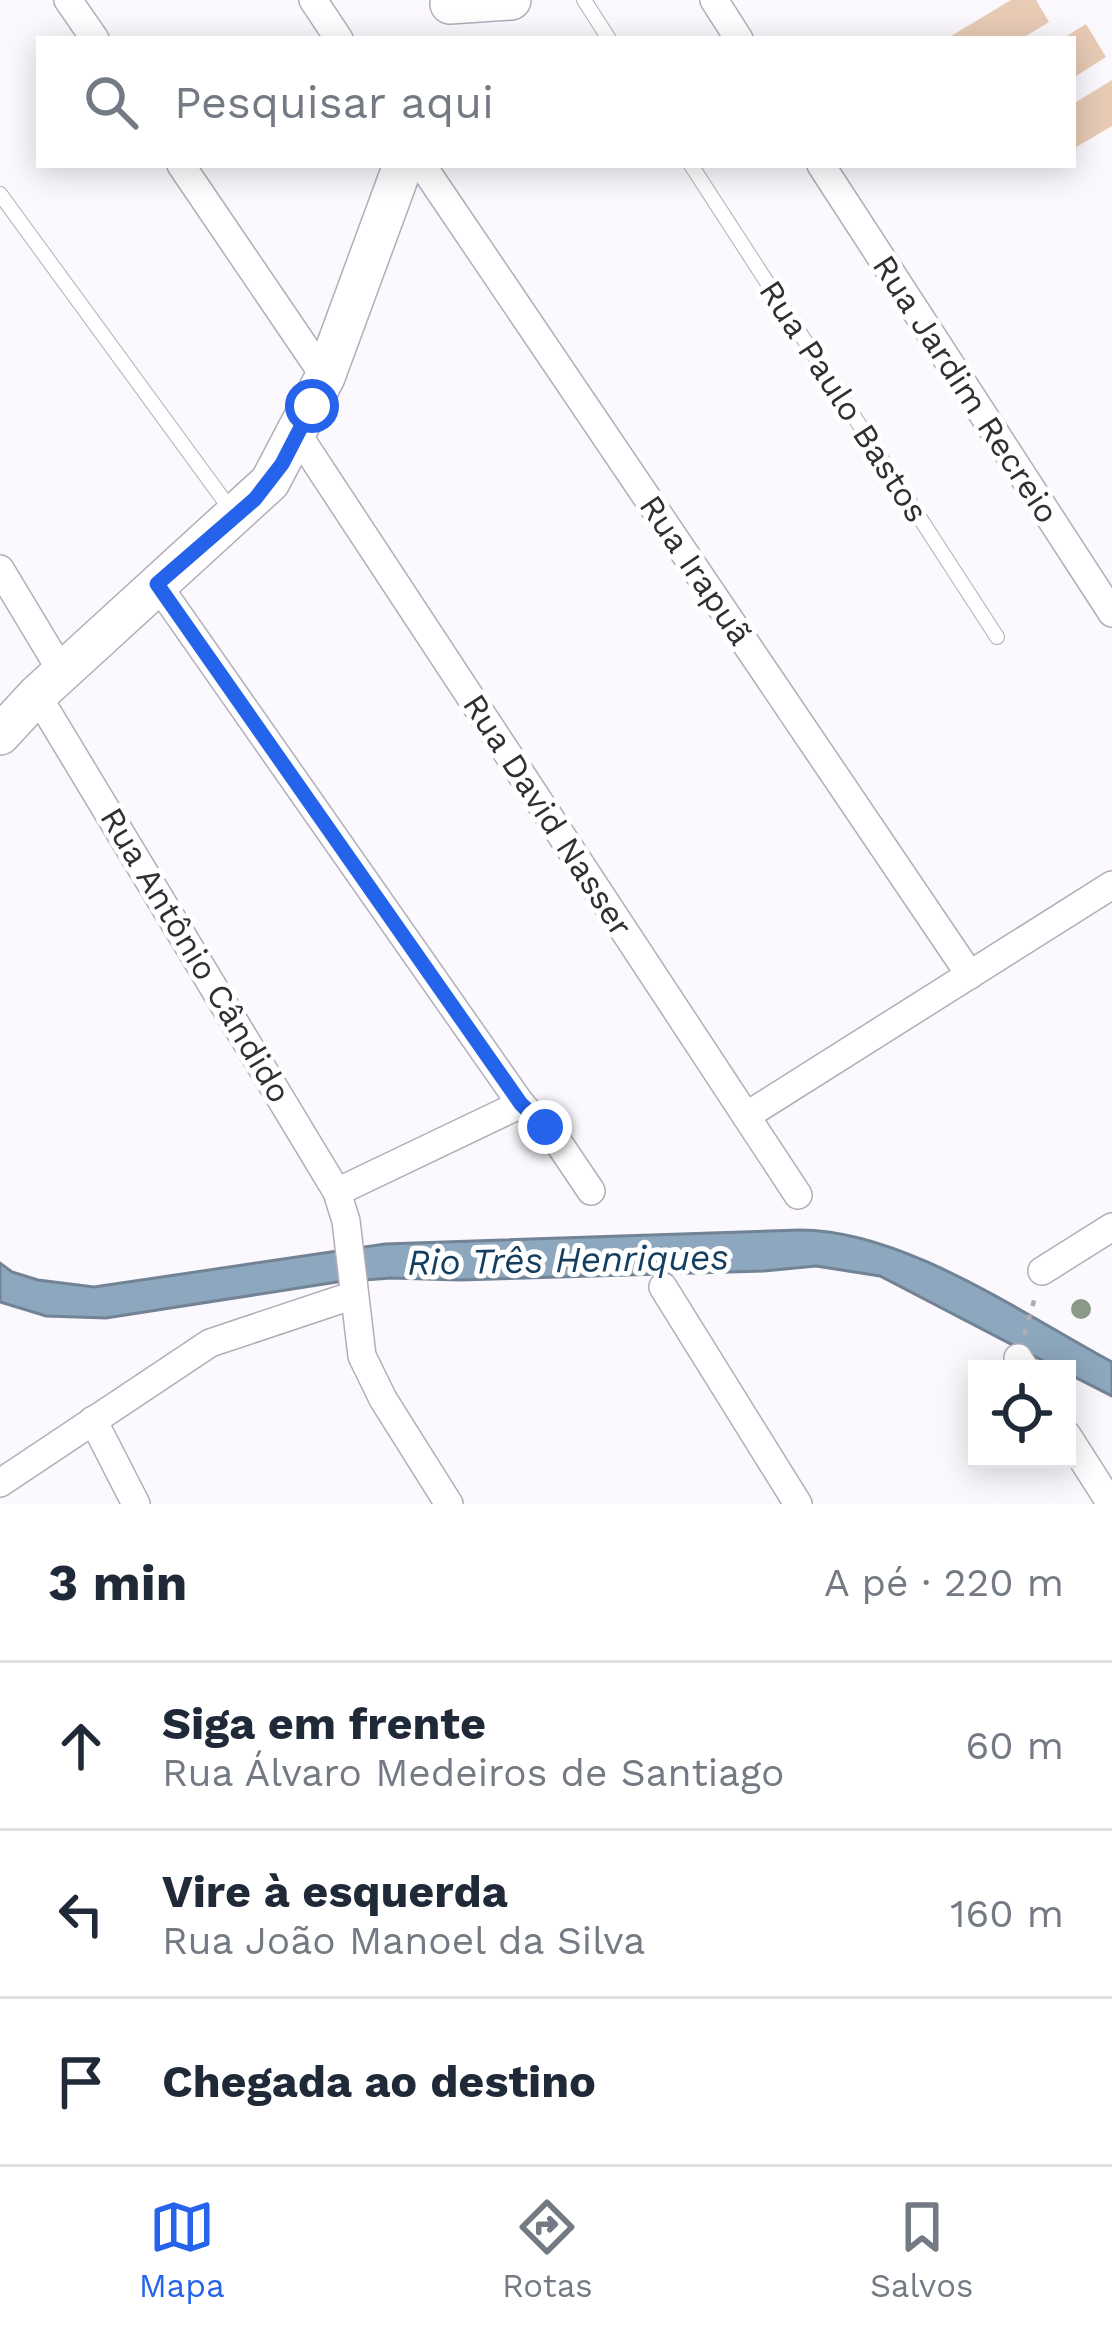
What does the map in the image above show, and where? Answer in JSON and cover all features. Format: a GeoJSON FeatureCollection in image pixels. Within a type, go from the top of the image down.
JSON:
{"type":"FeatureCollection","features":[{"type":"Feature","properties":{"kind":"street"},"geometry":{"type":"LineString","coordinates":[[68,0],[93,36]]}},
{"type":"Feature","properties":{"kind":"street"},"geometry":{"type":"LineString","coordinates":[[313,0],[337,36]]}},
{"type":"Feature","properties":{"kind":"street"},"geometry":{"type":"LineString","coordinates":[[447,14],[511,0]]}},
{"type":"Feature","properties":{"kind":"street"},"geometry":{"type":"LineString","coordinates":[[714,0],[737,36]]}},
{"type":"Feature","properties":{"kind":"street"},"geometry":{"type":"LineString","coordinates":[[183,168],[325,377]]}},
{"type":"Feature","properties":{"kind":"street"},"geometry":{"type":"LineString","coordinates":[[0,735],[270,482],[325,377],[402,168]]}},
{"type":"Feature","properties":{"kind":"street","name":"Rua Irapuã"},"geometry":{"type":"LineString","coordinates":[[424,168],[970,975]]}},
{"type":"Feature","properties":{"kind":"street","name":"Rua Jardim Recreio"},"geometry":{"type":"LineString","coordinates":[[823,168],[1112,614]]}},
{"type":"Feature","properties":{"kind":"street","name":"Rua David Nasser"},"geometry":{"type":"LineString","coordinates":[[298,435],[798,1195]]}},
{"type":"Feature","properties":{"kind":"street","name":"Rua Antônio Cândido"},"geometry":{"type":"LineString","coordinates":[[0,569],[50,684],[337,1192],[346,1221],[362,1356],[449,1504]]}},
{"type":"Feature","properties":{"kind":"street"},"geometry":{"type":"LineString","coordinates":[[157,584],[521,1104],[560,1144],[591,1191]]}},
{"type":"Feature","properties":{"kind":"street"},"geometry":{"type":"LineString","coordinates":[[746,1116],[1112,885]]}},
{"type":"Feature","properties":{"kind":"street"},"geometry":{"type":"LineString","coordinates":[[337,1192],[521,1104]]}},
{"type":"Feature","properties":{"kind":"street"},"geometry":{"type":"LineString","coordinates":[[1042,1271],[1112,1227]]}},
{"type":"Feature","properties":{"kind":"street"},"geometry":{"type":"LineString","coordinates":[[663,1287],[798,1504]]}},
{"type":"Feature","properties":{"kind":"street"},"geometry":{"type":"LineString","coordinates":[[0,1483],[210,1343],[354,1289]]}},
{"type":"Feature","properties":{"kind":"street"},"geometry":{"type":"LineString","coordinates":[[93,1420],[136,1504]]}},
{"type":"Feature","properties":{"kind":"street"},"geometry":{"type":"LineString","coordinates":[[1076,1450],[1111,1504]]}},
{"type":"Feature","properties":{"kind":"lane"},"geometry":{"type":"LineString","coordinates":[[584,0],[607,36]]}},
{"type":"Feature","properties":{"kind":"lane","name":"Rua Paulo Bastos"},"geometry":{"type":"LineString","coordinates":[[693,168],[997,637]]}},
{"type":"Feature","properties":{"kind":"lane"},"geometry":{"type":"LineString","coordinates":[[0,194],[236,517]]}},
{"type":"Feature","properties":{"kind":"water","name":"Rio Três Henriques"},"geometry":{"type":"Polygon","coordinates":[[[800,1230],[839,1234],[920,1259],[1112,1362],[1112,1396],[1076,1378],[1076,1360],[1042,1360],[880,1276],[816,1266],[460,1280],[391,1278],[106,1318],[46,1316],[0,1302],[0,1263],[38,1280],[94,1287],[385,1244],[800,1230]]]}},
{"type":"Feature","properties":{"kind":"building"},"geometry":{"type":"Polygon","coordinates":[[[1011,0],[1036,0],[1049,22],[1026,36],[951,36],[1011,0]]]}},
{"type":"Feature","properties":{"kind":"building"},"geometry":{"type":"Polygon","coordinates":[[[1086,24],[1106,57],[1076,76],[1076,36],[1067,36],[1086,24]]]}},
{"type":"Feature","properties":{"kind":"building"},"geometry":{"type":"Polygon","coordinates":[[[1112,80],[1112,126],[1076,147],[1076,102],[1112,80]]]}},
{"type":"Feature","properties":{"kind":"route"},"geometry":{"type":"LineString","coordinates":[[312,406],[270,482],[157,584],[521,1104],[545,1127]]}}]}
